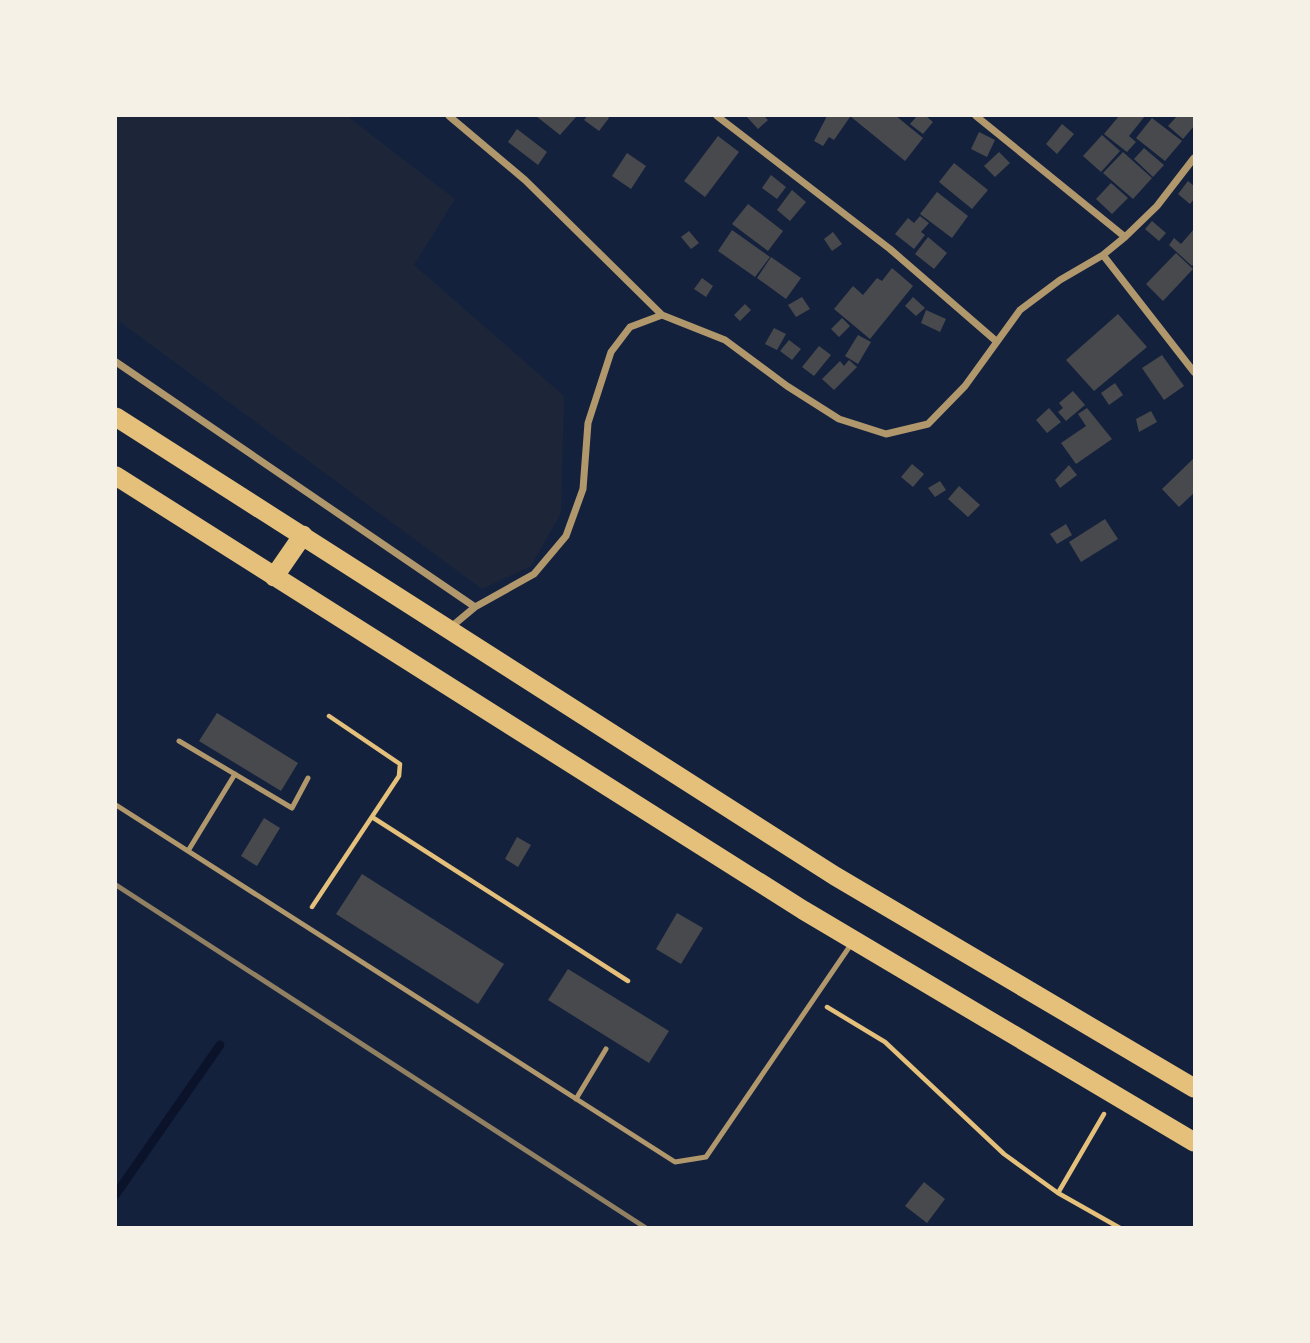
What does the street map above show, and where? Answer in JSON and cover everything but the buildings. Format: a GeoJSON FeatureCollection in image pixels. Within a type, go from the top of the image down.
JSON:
{"type":"FeatureCollection","features":[{"type":"Feature","properties":{"kind":"highway"},"geometry":{"type":"LineString","coordinates":[[116,417],[835,876],[1195,1088]]}},
{"type":"Feature","properties":{"kind":"highway"},"geometry":{"type":"LineString","coordinates":[[116,476],[854,940],[1195,1142]]}},
{"type":"Feature","properties":{"kind":"highway"},"geometry":{"type":"LineString","coordinates":[[274,577],[303,536]]}},
{"type":"Feature","properties":{"kind":"street"},"geometry":{"type":"LineString","coordinates":[[449,116],[525,180],[662,315],[725,340],[787,386],[839,419],[886,434],[928,424],[965,386],[1020,310],[1059,280],[1103,256],[1125,237],[1157,206],[1195,158]]}},
{"type":"Feature","properties":{"kind":"street"},"geometry":{"type":"LineString","coordinates":[[717,116],[890,249],[996,341]]}},
{"type":"Feature","properties":{"kind":"street"},"geometry":{"type":"LineString","coordinates":[[976,116],[1125,237]]}},
{"type":"Feature","properties":{"kind":"street"},"geometry":{"type":"LineString","coordinates":[[1103,256],[1195,372]]}},
{"type":"Feature","properties":{"kind":"street"},"geometry":{"type":"LineString","coordinates":[[449,629],[475,607],[534,574],[566,536],[583,489],[588,423],[611,352],[630,327],[662,315]]}},
{"type":"Feature","properties":{"kind":"street"},"geometry":{"type":"LineString","coordinates":[[116,362],[475,607]]}},
{"type":"Feature","properties":{"kind":"lane"},"geometry":{"type":"LineString","coordinates":[[180,741],[292,808],[308,778]]}},
{"type":"Feature","properties":{"kind":"lane"},"geometry":{"type":"LineString","coordinates":[[188,851],[235,774]]}},
{"type":"Feature","properties":{"kind":"lane"},"geometry":{"type":"LineString","coordinates":[[116,805],[675,1162],[706,1157],[854,940]]}},
{"type":"Feature","properties":{"kind":"lane"},"geometry":{"type":"LineString","coordinates":[[576,1099],[606,1049]]}},
{"type":"Feature","properties":{"kind":"path"},"geometry":{"type":"LineString","coordinates":[[312,906],[399,776],[400,764],[329,716]]}},
{"type":"Feature","properties":{"kind":"path"},"geometry":{"type":"LineString","coordinates":[[372,817],[628,982]]}},
{"type":"Feature","properties":{"kind":"path"},"geometry":{"type":"LineString","coordinates":[[814,999],[885,1042],[1004,1154],[1058,1194],[1120,1227]]}},
{"type":"Feature","properties":{"kind":"path"},"geometry":{"type":"LineString","coordinates":[[1058,1194],[1115,1095]]}},
{"type":"Feature","properties":{"kind":"shaded area"},"geometry":{"type":"Polygon","coordinates":[[[116,116],[347,116],[455,199],[414,265],[564,396],[561,513],[531,566],[482,589],[116,319],[116,116]]]}},
{"type":"Feature","properties":{"kind":"waterway"},"geometry":{"type":"LineString","coordinates":[[116,1194],[220,1045]]}},
{"type":"Feature","properties":{"kind":"railway"},"geometry":{"type":"LineString","coordinates":[[116,885],[646,1228]]}}]}
